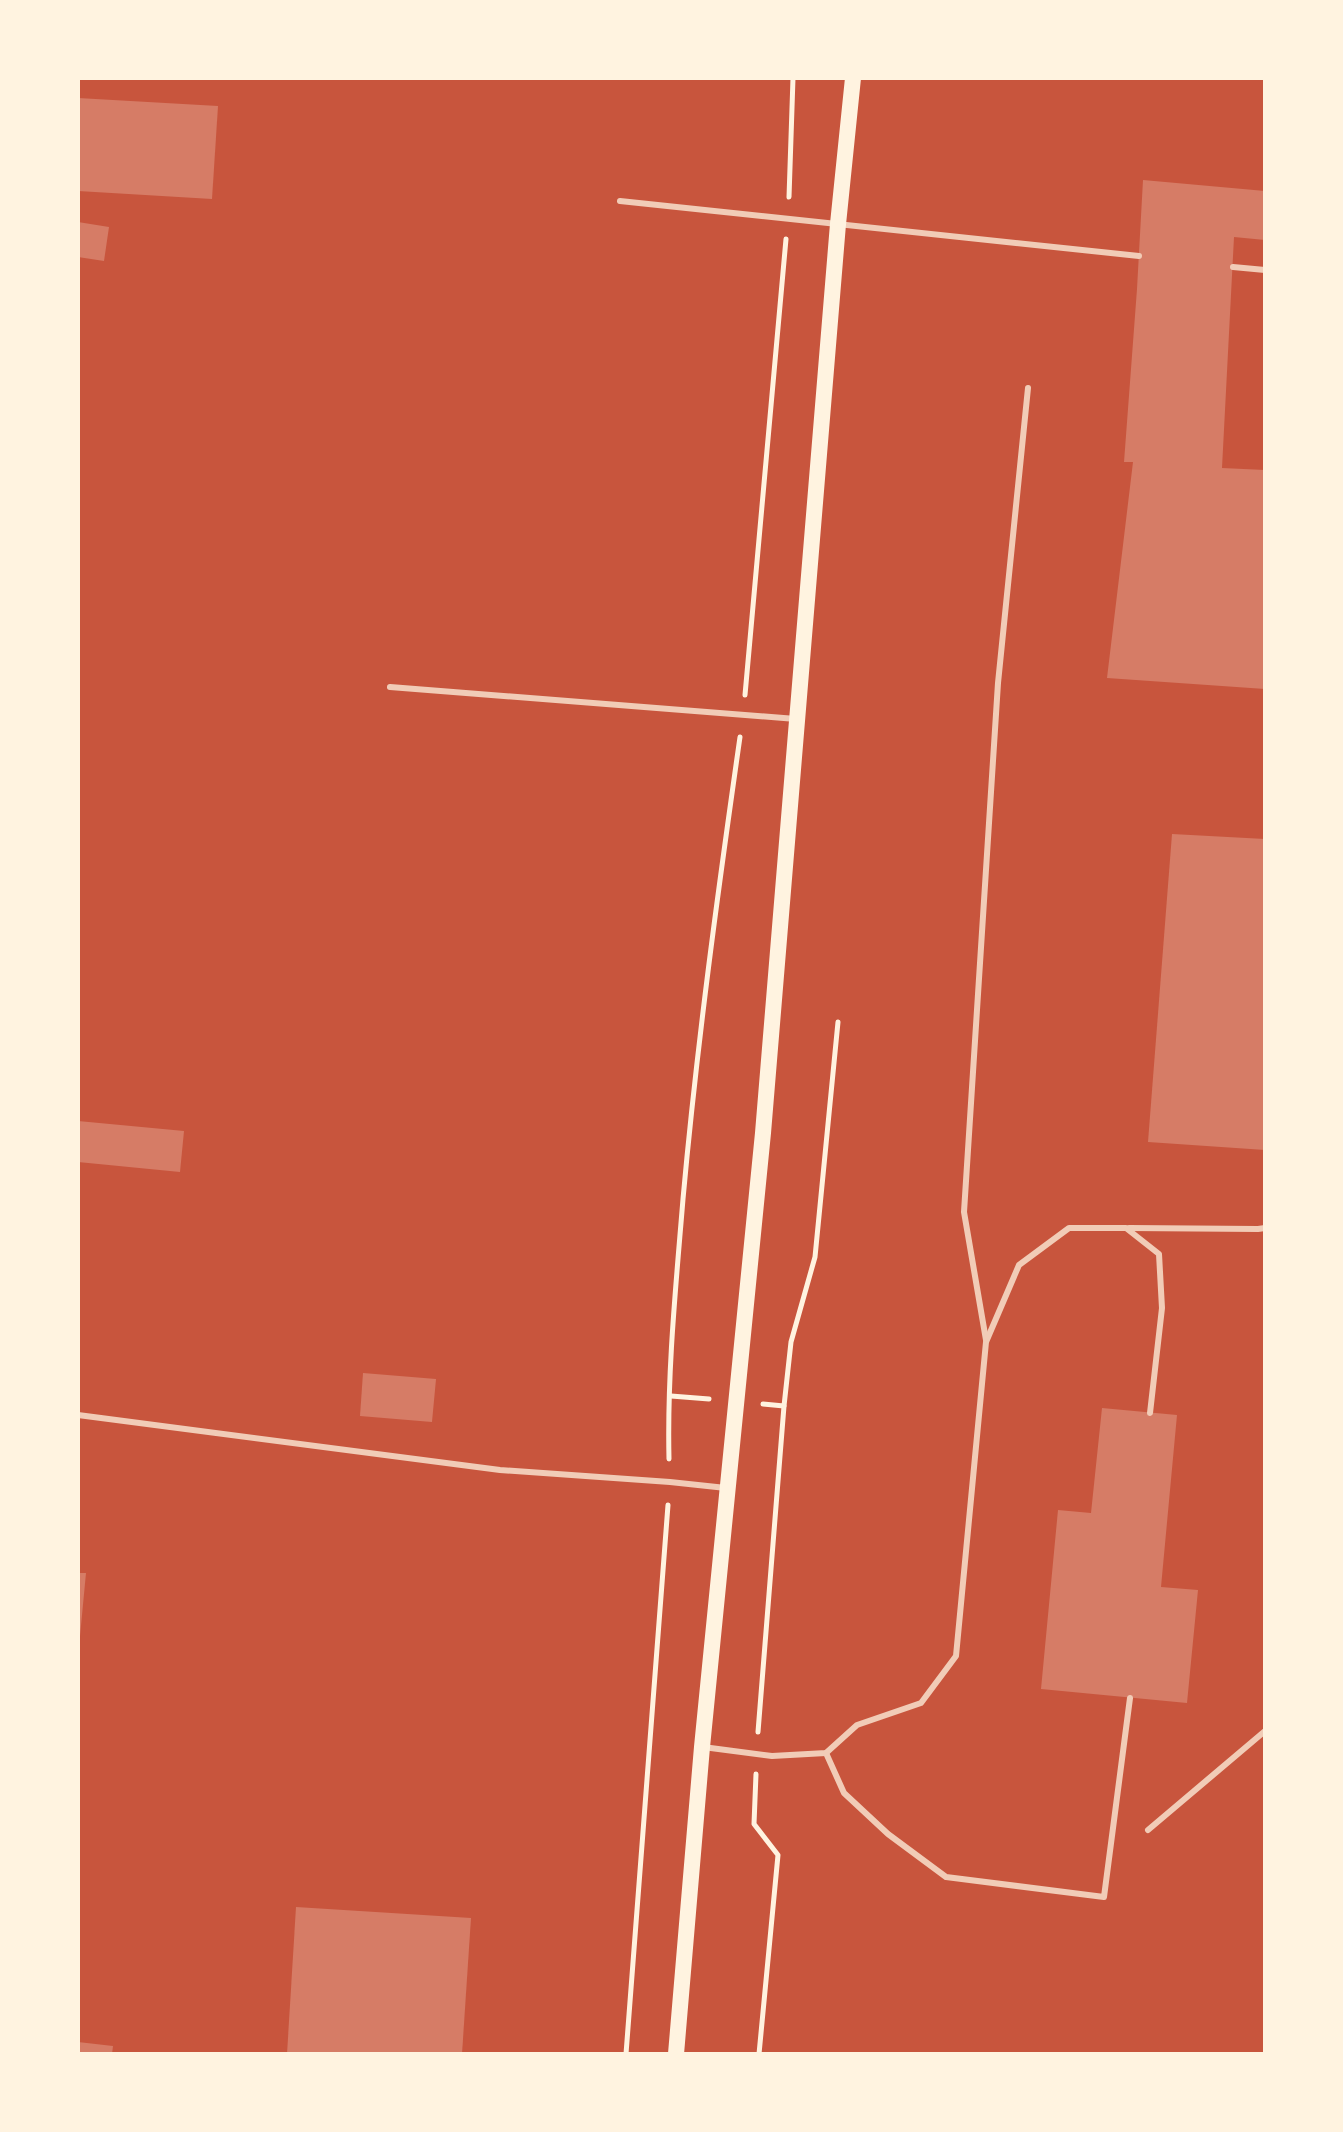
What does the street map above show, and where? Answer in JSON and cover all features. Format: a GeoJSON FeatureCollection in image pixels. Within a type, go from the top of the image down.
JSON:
{"type":"FeatureCollection","features":[{"type":"Feature","properties":{"kind":"main road"},"geometry":{"type":"LineString","coordinates":[[676,2054],[702,1747],[763,1133],[838,224],[853,78]]}},
{"type":"Feature","properties":{"kind":"lane"},"geometry":{"type":"LineString","coordinates":[[620,201],[1139,256]]}},
{"type":"Feature","properties":{"kind":"lane"},"geometry":{"type":"LineString","coordinates":[[1233,267],[1265,270]]}},
{"type":"Feature","properties":{"kind":"lane"},"geometry":{"type":"LineString","coordinates":[[702,1747],[772,1756],[826,1753],[857,1725],[921,1703],[956,1656],[986,1342],[964,1212],[998,683],[1028,388]]}},
{"type":"Feature","properties":{"kind":"lane"},"geometry":{"type":"LineString","coordinates":[[390,687],[796,719]]}},
{"type":"Feature","properties":{"kind":"lane"},"geometry":{"type":"LineString","coordinates":[[986,1342],[1019,1265],[1069,1228],[1265,1228]]}},
{"type":"Feature","properties":{"kind":"lane"},"geometry":{"type":"LineString","coordinates":[[1126,1228],[1159,1254],[1162,1308],[1150,1413]]}},
{"type":"Feature","properties":{"kind":"lane"},"geometry":{"type":"LineString","coordinates":[[78,1415],[500,1470],[727,1488]]}},
{"type":"Feature","properties":{"kind":"lane"},"geometry":{"type":"LineString","coordinates":[[826,1753],[844,1793],[888,1834],[946,1877],[1104,1897],[1130,1698]]}},
{"type":"Feature","properties":{"kind":"lane"},"geometry":{"type":"LineString","coordinates":[[1148,1830],[1265,1731]]}},
{"type":"Feature","properties":{"kind":"path"},"geometry":{"type":"LineString","coordinates":[[626,2054],[670,1482],[673,1316],[692,1105],[743,715],[788,219],[793,78]]}},
{"type":"Feature","properties":{"kind":"path"},"geometry":{"type":"LineString","coordinates":[[671,1396],[784,1406],[791,1342],[815,1257],[838,1022]]}},
{"type":"Feature","properties":{"kind":"building"},"geometry":{"type":"Polygon","coordinates":[[[78,98],[218,106],[212,199],[78,191],[78,98]]]}},
{"type":"Feature","properties":{"kind":"building"},"geometry":{"type":"Polygon","coordinates":[[[1143,180],[1265,191],[1265,240],[1234,237],[1222,468],[1265,470],[1265,689],[1107,678],[1133,462],[1124,462],[1143,180]]]}},
{"type":"Feature","properties":{"kind":"building"},"geometry":{"type":"Polygon","coordinates":[[[78,222],[109,227],[104,261],[78,257],[78,222]]]}},
{"type":"Feature","properties":{"kind":"building"},"geometry":{"type":"Polygon","coordinates":[[[1172,834],[1265,839],[1265,1150],[1148,1142],[1172,834]]]}},
{"type":"Feature","properties":{"kind":"building"},"geometry":{"type":"Polygon","coordinates":[[[78,1121],[184,1131],[180,1172],[78,1162],[78,1121]]]}},
{"type":"Feature","properties":{"kind":"building"},"geometry":{"type":"Polygon","coordinates":[[[363,1373],[436,1379],[432,1422],[360,1416],[363,1373]]]}},
{"type":"Feature","properties":{"kind":"building"},"geometry":{"type":"Polygon","coordinates":[[[1102,1408],[1177,1415],[1161,1587],[1198,1590],[1187,1703],[1041,1689],[1058,1510],[1091,1513],[1102,1408]]]}},
{"type":"Feature","properties":{"kind":"building"},"geometry":{"type":"Polygon","coordinates":[[[78,1573],[86,1573],[80,1636],[78,1636],[78,1573]]]}},
{"type":"Feature","properties":{"kind":"building"},"geometry":{"type":"Polygon","coordinates":[[[296,1907],[471,1918],[462,2054],[287,2054],[296,1907]]]}},
{"type":"Feature","properties":{"kind":"building"},"geometry":{"type":"Polygon","coordinates":[[[78,2042],[113,2046],[112,2054],[78,2054],[78,2042]]]}}]}
